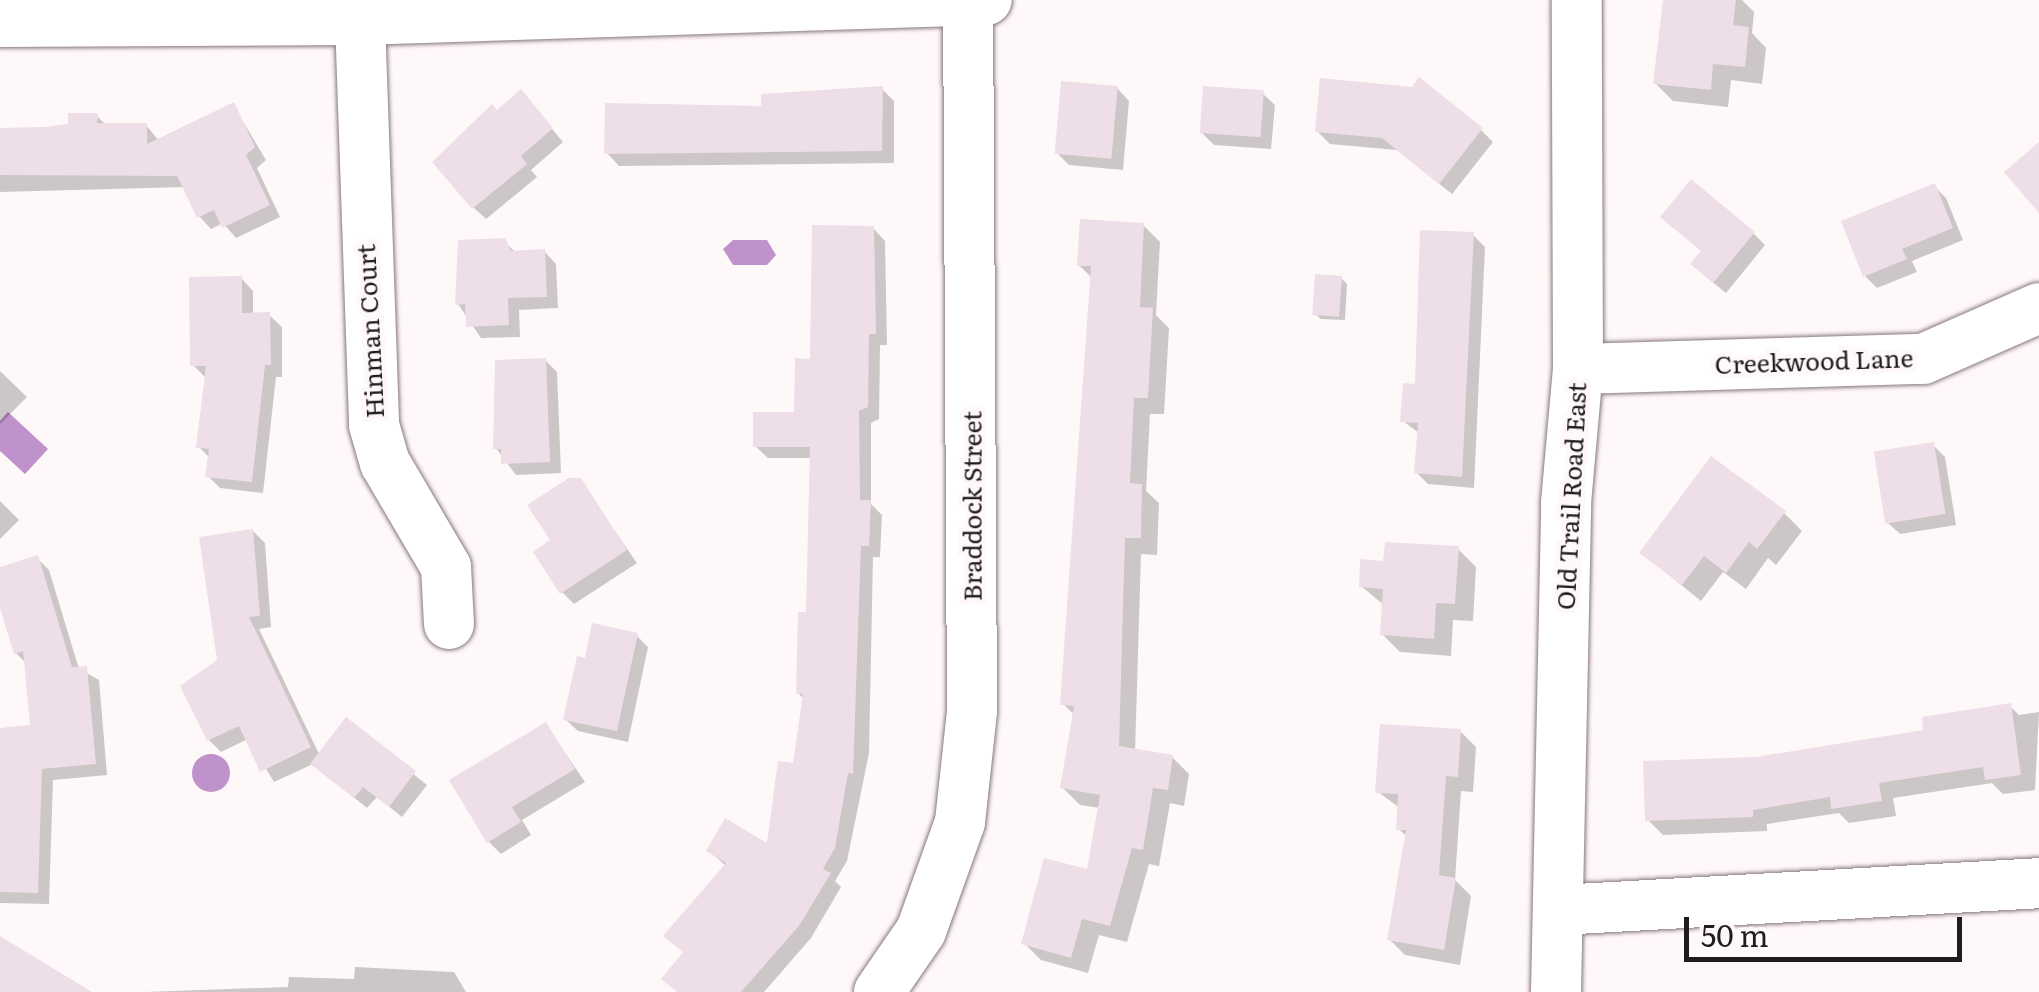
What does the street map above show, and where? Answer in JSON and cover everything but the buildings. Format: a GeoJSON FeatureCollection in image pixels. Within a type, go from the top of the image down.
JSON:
{"type":"FeatureCollection","features":[{"type":"Feature","properties":{"kind":"street","name":"Braddock Street"},"geometry":{"type":"LineString","coordinates":[[879,992],[922,932],[960,822],[972,711],[968,0]]}},
{"type":"Feature","properties":{"kind":"street"},"geometry":{"type":"LineString","coordinates":[[0,22],[360,20],[988,0]]}},
{"type":"Feature","properties":{"kind":"street","name":"Old Trail Road East"},"geometry":{"type":"LineString","coordinates":[[1556,992],[1566,503],[1578,368],[1577,0]]}},
{"type":"Feature","properties":{"kind":"street","name":"Hinman Court"},"geometry":{"type":"LineString","coordinates":[[360,20],[374,424],[385,464],[446,567],[448,624]]}},
{"type":"Feature","properties":{"kind":"street","name":"Creekwood Lane"},"geometry":{"type":"LineString","coordinates":[[1578,368],[1922,358],[2039,308]]}},
{"type":"Feature","properties":{"kind":"street"},"geometry":{"type":"LineString","coordinates":[[1558,910],[2039,883]]}},
{"type":"Feature","properties":{"kind":"shaded area"},"geometry":{"type":"Polygon","coordinates":[[[733,240],[767,240],[776,255],[767,265],[733,265],[723,249],[733,240]]]}},
{"type":"Feature","properties":{"kind":"shaded area"},"geometry":{"type":"Polygon","coordinates":[[[8,412],[48,449],[25,474],[0,451],[0,421],[8,412]]]}},
{"type":"Feature","properties":{"kind":"shaded area"},"geometry":{"type":"Polygon","coordinates":[[[211,754],[225,759],[230,773],[225,787],[211,792],[197,787],[192,773],[197,759],[211,754]]]}}]}
